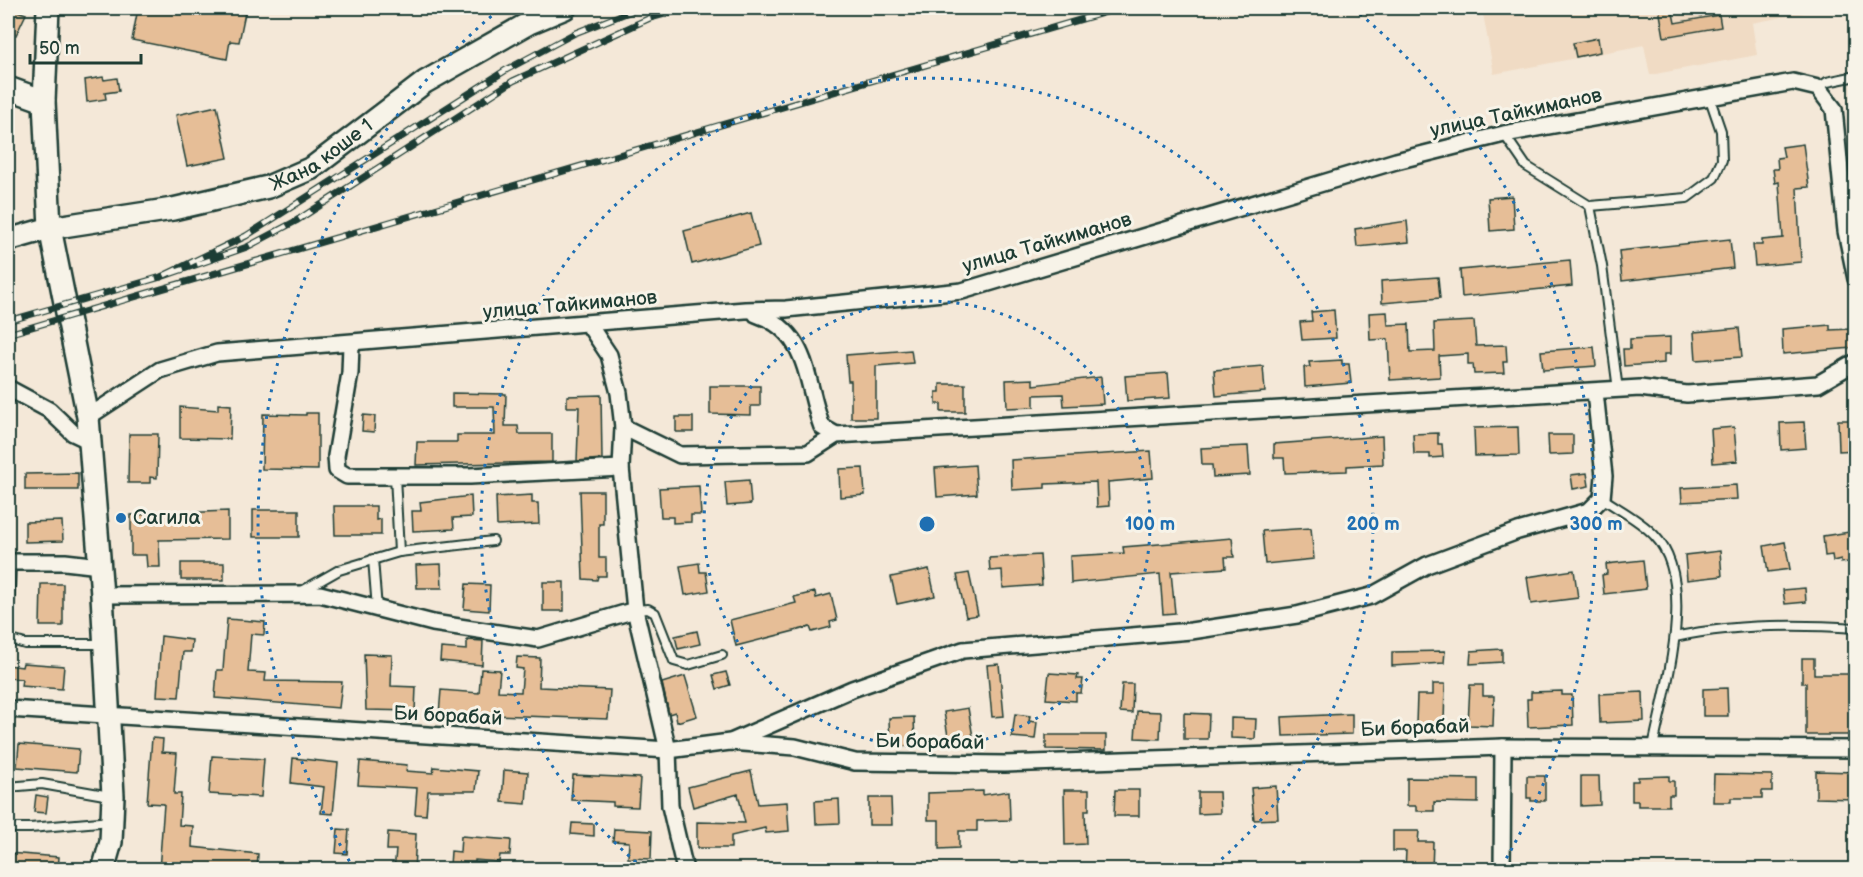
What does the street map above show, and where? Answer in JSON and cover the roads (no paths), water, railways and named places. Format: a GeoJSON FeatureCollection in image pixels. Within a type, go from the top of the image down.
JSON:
{"type":"FeatureCollection","features":[{"type":"Feature","properties":{"kind":"main road"},"geometry":{"type":"LineString","coordinates":[[48,8],[44,101],[50,228],[88,417],[102,596],[113,796],[109,852],[103,870]]}},
{"type":"Feature","properties":{"kind":"main road","name":"Жана коше 1"},"geometry":{"type":"LineString","coordinates":[[8,240],[50,228],[173,209],[268,187],[312,168],[425,82],[529,23],[565,8]]}},
{"type":"Feature","properties":{"kind":"main road"},"geometry":{"type":"LineString","coordinates":[[8,88],[44,101]]}},
{"type":"Feature","properties":{"kind":"street","name":"улица Тайкиманов"},"geometry":{"type":"LineString","coordinates":[[88,417],[160,370],[217,354],[589,325],[745,310],[786,309],[962,291],[1396,161],[1504,134],[1793,82],[1818,88]]}},
{"type":"Feature","properties":{"kind":"street"},"geometry":{"type":"LineString","coordinates":[[1818,88],[1834,109],[1856,279]]}},
{"type":"Feature","properties":{"kind":"street"},"geometry":{"type":"LineString","coordinates":[[745,310],[776,320],[798,344],[822,427],[836,435]]}},
{"type":"Feature","properties":{"kind":"street"},"geometry":{"type":"LineString","coordinates":[[589,325],[609,354],[619,393],[623,427],[621,468],[635,610],[668,750],[670,806],[685,870]]}},
{"type":"Feature","properties":{"kind":"street"},"geometry":{"type":"LineString","coordinates":[[351,344],[350,374],[336,456],[337,470],[347,476],[517,474],[621,468]]}},
{"type":"Feature","properties":{"kind":"street"},"geometry":{"type":"LineString","coordinates":[[623,427],[680,455],[808,453],[836,435],[1640,388],[1687,394],[1818,384],[1856,362]]}},
{"type":"Feature","properties":{"kind":"street"},"geometry":{"type":"LineString","coordinates":[[8,388],[49,410],[73,433],[90,441]]}},
{"type":"Feature","properties":{"kind":"street"},"geometry":{"type":"LineString","coordinates":[[730,742],[852,689],[963,650],[1191,631],[1297,615],[1371,596],[1427,565],[1518,531],[1589,511],[1602,498],[1604,476],[1595,392]]}},
{"type":"Feature","properties":{"kind":"street"},"geometry":{"type":"LineString","coordinates":[[10,562],[65,562],[100,566]]}},
{"type":"Feature","properties":{"kind":"street"},"geometry":{"type":"LineString","coordinates":[[102,596],[320,594],[433,623],[538,639],[635,610]]}},
{"type":"Feature","properties":{"kind":"street","name":"Би борабай"},"geometry":{"type":"LineString","coordinates":[[8,709],[668,750],[730,742],[795,747],[855,762],[1005,764],[1503,747],[1856,748]]}},
{"type":"Feature","properties":{"kind":"street"},"geometry":{"type":"LineString","coordinates":[[1502,870],[1503,747]]}},
{"type":"Feature","properties":{"kind":"lane"},"geometry":{"type":"LineString","coordinates":[[1818,88],[1827,82],[1856,76]]}},
{"type":"Feature","properties":{"kind":"lane"},"geometry":{"type":"LineString","coordinates":[[1504,134],[1526,166],[1590,206],[1687,198],[1714,178],[1722,160],[1721,131],[1709,96]]}},
{"type":"Feature","properties":{"kind":"lane"},"geometry":{"type":"LineString","coordinates":[[1590,206],[1602,266],[1618,390]]}},
{"type":"Feature","properties":{"kind":"lane"},"geometry":{"type":"LineString","coordinates":[[395,476],[399,552]]}},
{"type":"Feature","properties":{"kind":"lane"},"geometry":{"type":"LineString","coordinates":[[1602,498],[1654,535],[1671,564],[1676,596],[1675,637],[1653,747]]}},
{"type":"Feature","properties":{"kind":"lane"},"geometry":{"type":"LineString","coordinates":[[295,594],[339,570],[399,552],[493,542]]}},
{"type":"Feature","properties":{"kind":"lane"},"geometry":{"type":"LineString","coordinates":[[373,559],[377,609]]}},
{"type":"Feature","properties":{"kind":"lane"},"geometry":{"type":"LineString","coordinates":[[10,562],[8,639],[25,644],[105,644]]}},
{"type":"Feature","properties":{"kind":"lane"},"geometry":{"type":"LineString","coordinates":[[635,610],[648,609],[656,613],[674,661],[688,665],[722,655]]}},
{"type":"Feature","properties":{"kind":"lane"},"geometry":{"type":"LineString","coordinates":[[1675,637],[1695,632],[1809,625],[1856,628]]}},
{"type":"Feature","properties":{"kind":"lane"},"geometry":{"type":"LineString","coordinates":[[8,787],[42,784],[113,796]]}},
{"type":"Feature","properties":{"kind":"lane"},"geometry":{"type":"LineString","coordinates":[[8,828],[112,821]]}},
{"type":"Feature","properties":{"kind":"railway"},"geometry":{"type":"LineString","coordinates":[[639,8],[575,33],[506,70],[246,236],[161,277],[247,247],[296,221],[513,81],[650,18],[687,8]]}},
{"type":"Feature","properties":{"kind":"railway"},"geometry":{"type":"LineString","coordinates":[[8,334],[1120,8]]}},
{"type":"Feature","properties":{"kind":"railway"},"geometry":{"type":"LineString","coordinates":[[8,321],[161,277]]}},
{"type":"Feature","properties":{"kind":"place","name":"Сагила"},"geometry":{"type":"Point","coordinates":[121,518]}}]}
